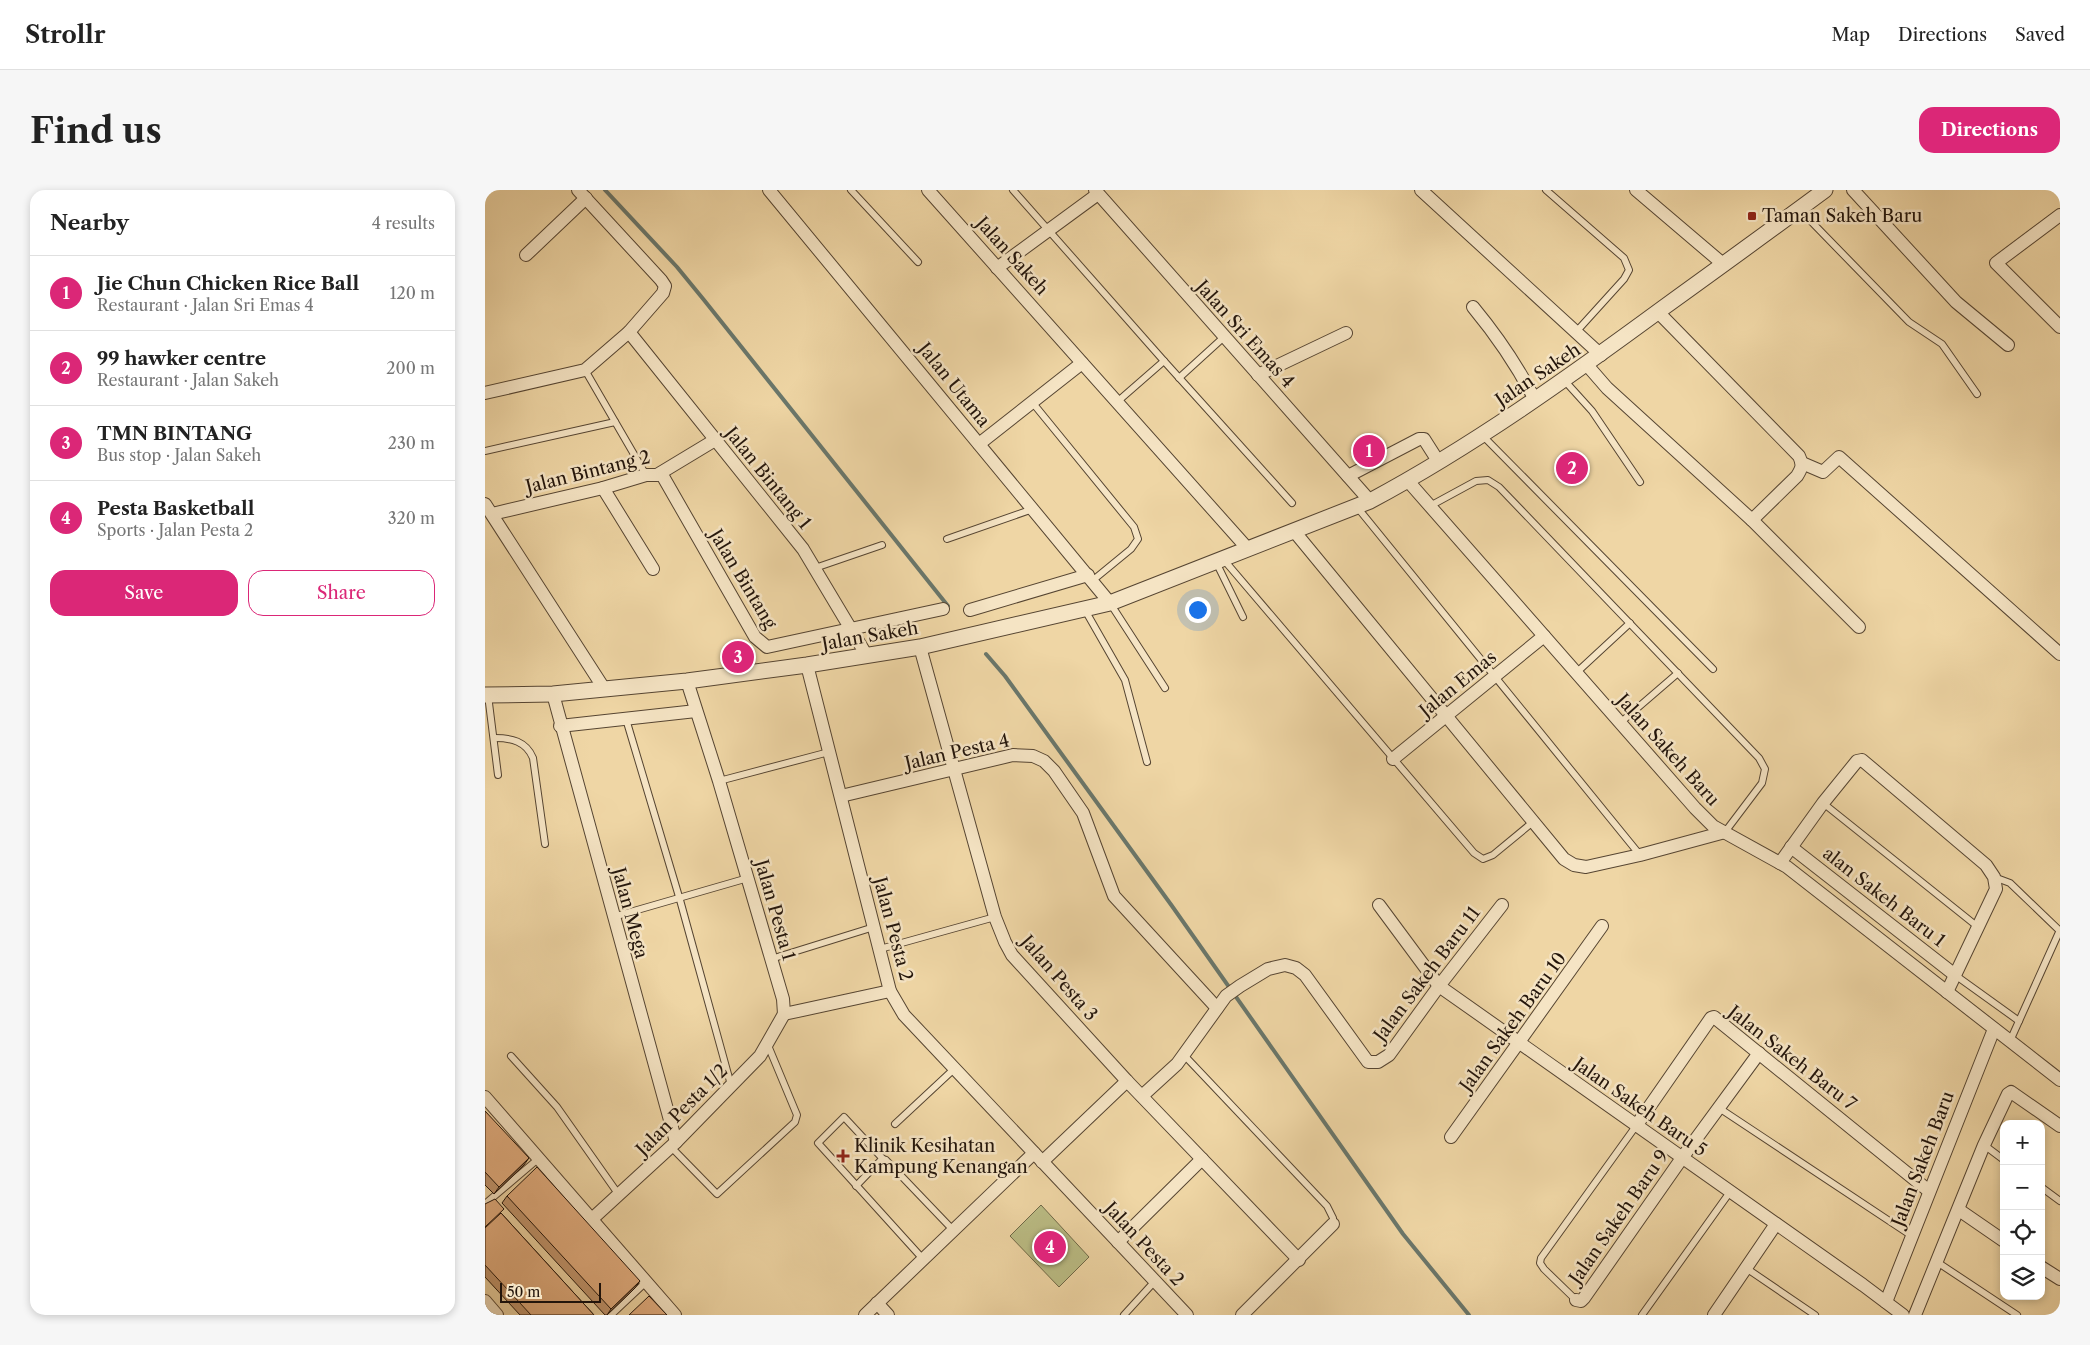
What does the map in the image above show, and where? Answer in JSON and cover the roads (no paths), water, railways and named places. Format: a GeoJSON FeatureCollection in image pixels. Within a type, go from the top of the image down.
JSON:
{"type":"FeatureCollection","features":[{"type":"Feature","properties":{"kind":"street","name":"Jalan Sakeh"},"geometry":{"type":"LineString","coordinates":[[928,190],[1248,550]]}},
{"type":"Feature","properties":{"kind":"street"},"geometry":{"type":"LineString","coordinates":[[1422,190],[1601,354]]}},
{"type":"Feature","properties":{"kind":"street"},"geometry":{"type":"LineString","coordinates":[[1636,190],[1723,264]]}},
{"type":"Feature","properties":{"kind":"street","name":"Jalan Sakeh"},"geometry":{"type":"LineString","coordinates":[[486,695],[553,694],[605,690],[807,665],[919,647],[1110,603],[1363,503],[1408,481],[1587,365],[1825,190]]}},
{"type":"Feature","properties":{"kind":"street"},"geometry":{"type":"LineString","coordinates":[[1853,190],[1956,302],[2008,346]]}},
{"type":"Feature","properties":{"kind":"street","name":"Jalan Utama"},"geometry":{"type":"LineString","coordinates":[[774,191],[1110,603]]}},
{"type":"Feature","properties":{"kind":"street"},"geometry":{"type":"LineString","coordinates":[[997,268],[1049,230],[1096,192]]}},
{"type":"Feature","properties":{"kind":"street","name":"Jalan Sri Emas 4"},"geometry":{"type":"LineString","coordinates":[[1096,192],[1348,476],[1363,503]]}},
{"type":"Feature","properties":{"kind":"street"},"geometry":{"type":"LineString","coordinates":[[485,393],[585,370],[629,332],[663,294],[665,286],[582,194],[526,255]]}},
{"type":"Feature","properties":{"kind":"street"},"geometry":{"type":"LineString","coordinates":[[2060,215],[1996,263],[2060,327]]}},
{"type":"Feature","properties":{"kind":"street"},"geometry":{"type":"LineString","coordinates":[[1473,307],[1495,334],[1524,378],[1535,400]]}},
{"type":"Feature","properties":{"kind":"street"},"geometry":{"type":"LineString","coordinates":[[1658,312],[1799,456],[1802,469],[1797,476],[1752,520]]}},
{"type":"Feature","properties":{"kind":"street","name":"Jalan Bintang 1"},"geometry":{"type":"LineString","coordinates":[[629,332],[803,549],[867,656]]}},
{"type":"Feature","properties":{"kind":"street"},"geometry":{"type":"LineString","coordinates":[[1258,375],[1346,332]]}},
{"type":"Feature","properties":{"kind":"street"},"geometry":{"type":"LineString","coordinates":[[979,444],[1082,363]]}},
{"type":"Feature","properties":{"kind":"street"},"geometry":{"type":"LineString","coordinates":[[1587,365],[1607,388],[1752,520],[1859,627]]}},
{"type":"Feature","properties":{"kind":"street"},"geometry":{"type":"LineString","coordinates":[[1348,476],[1419,439],[1424,439],[1438,462]]}},
{"type":"Feature","properties":{"kind":"street","name":"Jalan Bintang 2"},"geometry":{"type":"LineString","coordinates":[[489,509],[603,488],[646,475],[661,473],[715,440]]}},
{"type":"Feature","properties":{"kind":"street"},"geometry":{"type":"LineString","coordinates":[[1802,463],[1823,472],[1839,457],[2060,654]]}},
{"type":"Feature","properties":{"kind":"street","name":"Jalan Bintang"},"geometry":{"type":"LineString","coordinates":[[661,473],[755,637],[761,644],[767,647],[943,609]]}},
{"type":"Feature","properties":{"kind":"street","name":"Jalan Sakeh Baru"},"geometry":{"type":"LineString","coordinates":[[1408,481],[1695,808],[1713,826],[1780,862],[2060,1080]]}},
{"type":"Feature","properties":{"kind":"street"},"geometry":{"type":"LineString","coordinates":[[603,488],[653,569]]}},
{"type":"Feature","properties":{"kind":"street"},"geometry":{"type":"LineString","coordinates":[[489,509],[605,690]]}},
{"type":"Feature","properties":{"kind":"street"},"geometry":{"type":"LineString","coordinates":[[1294,531],[1564,859],[1574,865],[1585,867],[1640,855],[1725,832]]}},
{"type":"Feature","properties":{"kind":"street"},"geometry":{"type":"LineString","coordinates":[[970,610],[1090,578]]}},
{"type":"Feature","properties":{"kind":"street","name":"Jalan Emas"},"geometry":{"type":"LineString","coordinates":[[1393,759],[1544,636]]}},
{"type":"Feature","properties":{"kind":"street","name":"Jalan Pesta 3"},"geometry":{"type":"LineString","coordinates":[[919,647],[995,917],[1005,942],[1013,955],[1142,1096],[1299,1260]]}},
{"type":"Feature","properties":{"kind":"street","name":"Jalan Pesta 2"},"geometry":{"type":"LineString","coordinates":[[807,665],[890,991],[904,1015],[1187,1315]]}},
{"type":"Feature","properties":{"kind":"street","name":"Jalan Pesta 1"},"geometry":{"type":"LineString","coordinates":[[687,681],[748,878],[783,999],[784,1014]]}},
{"type":"Feature","properties":{"kind":"street","name":"Jalan Mega"},"geometry":{"type":"LineString","coordinates":[[553,694],[673,1144]]}},
{"type":"Feature","properties":{"kind":"street"},"geometry":{"type":"LineString","coordinates":[[560,726],[696,711]]}},
{"type":"Feature","properties":{"kind":"street","name":"Jalan Pesta 4"},"geometry":{"type":"LineString","coordinates":[[841,796],[1013,755],[1033,756],[1044,761],[1059,777],[1083,813],[1114,896],[1122,907],[1217,1008]]}},
{"type":"Feature","properties":{"kind":"street"},"geometry":{"type":"LineString","coordinates":[[1780,862],[1823,803],[1857,761],[1862,760],[1986,865],[1995,878],[1996,889],[1947,992]]}},
{"type":"Feature","properties":{"kind":"street","name":"alan Sakeh Baru 1"},"geometry":{"type":"LineString","coordinates":[[1791,847],[1955,975]]}},
{"type":"Feature","properties":{"kind":"street","name":"Jalan Sakeh Baru 5"},"geometry":{"type":"LineString","coordinates":[[1379,905],[1439,986],[1776,1224],[1893,1310]]}},
{"type":"Feature","properties":{"kind":"street","name":"Jalan Sakeh Baru 11"},"geometry":{"type":"LineString","coordinates":[[1217,1008],[1226,996],[1267,969],[1285,965],[1296,968],[1305,975],[1368,1062],[1378,1062],[1389,1055],[1439,986],[1502,905]]}},
{"type":"Feature","properties":{"kind":"street","name":"Jalan Sakeh Baru 10"},"geometry":{"type":"LineString","coordinates":[[1451,1137],[1602,926]]}},
{"type":"Feature","properties":{"kind":"street"},"geometry":{"type":"LineString","coordinates":[[784,1014],[890,991]]}},
{"type":"Feature","properties":{"kind":"street"},"geometry":{"type":"LineString","coordinates":[[1142,1096],[1177,1064],[1217,1008]]}},
{"type":"Feature","properties":{"kind":"street","name":"Jalan Pesta 1/2"},"geometry":{"type":"LineString","coordinates":[[592,1219],[673,1144],[760,1056],[784,1014]]}},
{"type":"Feature","properties":{"kind":"street","name":"Jalan Sakeh Baru 7"},"geometry":{"type":"LineString","coordinates":[[1636,1126],[1711,1018],[1717,1018],[1929,1191]]}},
{"type":"Feature","properties":{"kind":"street","name":"Jalan Sakeh Baru"},"geometry":{"type":"LineString","coordinates":[[1893,1310],[1912,1236],[1993,1029]]}},
{"type":"Feature","properties":{"kind":"street","name":"Jalan Sakeh Baru 9"},"geometry":{"type":"LineString","coordinates":[[1576,1300],[1581,1301],[1584,1298],[1682,1158],[1759,1053]]}},
{"type":"Feature","properties":{"kind":"street"},"geometry":{"type":"LineString","coordinates":[[865,1315],[953,1230],[1127,1080]]}},
{"type":"Feature","properties":{"kind":"street"},"geometry":{"type":"LineString","coordinates":[[1915,1315],[1984,1146],[2008,1094],[2011,1092],[2060,1126]]}},
{"type":"Feature","properties":{"kind":"street"},"geometry":{"type":"LineString","coordinates":[[485,1097],[675,1315]]}},
{"type":"Feature","properties":{"kind":"street"},"geometry":{"type":"LineString","coordinates":[[1118,1242],[1202,1159]]}},
{"type":"Feature","properties":{"kind":"street"},"geometry":{"type":"LineString","coordinates":[[1959,1210],[2000,1238]]}},
{"type":"Feature","properties":{"kind":"street"},"geometry":{"type":"LineString","coordinates":[[1243,1315],[1333,1224]]}},
{"type":"Feature","properties":{"kind":"street"},"geometry":{"type":"LineString","coordinates":[[1714,1315],[1776,1224]]}},
{"type":"Feature","properties":{"kind":"street"},"geometry":{"type":"LineString","coordinates":[[2045,1270],[2060,1280]]}},
{"type":"Feature","properties":{"kind":"street"},"geometry":{"type":"LineString","coordinates":[[485,1301],[497,1315]]}},
{"type":"Feature","properties":{"kind":"street"},"geometry":{"type":"LineString","coordinates":[[877,1303],[888,1315]]}},
{"type":"Feature","properties":{"kind":"lane"},"geometry":{"type":"LineString","coordinates":[[851,190],[918,262]]}},
{"type":"Feature","properties":{"kind":"lane"},"geometry":{"type":"LineString","coordinates":[[1013,190],[1292,503]]}},
{"type":"Feature","properties":{"kind":"lane"},"geometry":{"type":"LineString","coordinates":[[1546,190],[1624,258],[1629,270],[1624,279],[1576,332]]}},
{"type":"Feature","properties":{"kind":"lane"},"geometry":{"type":"LineString","coordinates":[[1799,209],[1909,322],[1942,344],[1977,394]]}},
{"type":"Feature","properties":{"kind":"lane"},"geometry":{"type":"LineString","coordinates":[[1179,378],[1224,337]]}},
{"type":"Feature","properties":{"kind":"lane"},"geometry":{"type":"LineString","coordinates":[[1117,402],[1164,361]]}},
{"type":"Feature","properties":{"kind":"lane"},"geometry":{"type":"LineString","coordinates":[[585,370],[646,475]]}},
{"type":"Feature","properties":{"kind":"lane"},"geometry":{"type":"LineString","coordinates":[[1564,380],[1592,411],[1640,482]]}},
{"type":"Feature","properties":{"kind":"lane"},"geometry":{"type":"LineString","coordinates":[[1032,402],[1134,527],[1138,539],[1131,549],[1090,578]]}},
{"type":"Feature","properties":{"kind":"lane"},"geometry":{"type":"LineString","coordinates":[[485,451],[615,422]]}},
{"type":"Feature","properties":{"kind":"lane"},"geometry":{"type":"LineString","coordinates":[[1481,434],[1713,669]]}},
{"type":"Feature","properties":{"kind":"lane"},"geometry":{"type":"LineString","coordinates":[[1430,506],[1475,481],[1488,480],[1499,487],[1759,758],[1765,769],[1762,783],[1725,832]]}},
{"type":"Feature","properties":{"kind":"lane"},"geometry":{"type":"LineString","coordinates":[[1363,503],[1495,676],[1640,855]]}},
{"type":"Feature","properties":{"kind":"lane"},"geometry":{"type":"LineString","coordinates":[[947,539],[1033,508]]}},
{"type":"Feature","properties":{"kind":"lane"},"geometry":{"type":"LineString","coordinates":[[815,568],[882,545]]}},
{"type":"Feature","properties":{"kind":"lane"},"geometry":{"type":"LineString","coordinates":[[1220,560],[1243,617]]}},
{"type":"Feature","properties":{"kind":"lane"},"geometry":{"type":"LineString","coordinates":[[1220,560],[1474,853],[1483,859],[1493,856],[1533,822]]}},
{"type":"Feature","properties":{"kind":"lane"},"geometry":{"type":"LineString","coordinates":[[1110,603],[1165,688]]}},
{"type":"Feature","properties":{"kind":"lane"},"geometry":{"type":"LineString","coordinates":[[1085,609],[1125,680],[1147,762]]}},
{"type":"Feature","properties":{"kind":"lane"},"geometry":{"type":"LineString","coordinates":[[1576,673],[1630,624]]}},
{"type":"Feature","properties":{"kind":"lane"},"geometry":{"type":"LineString","coordinates":[[1620,723],[1678,673]]}},
{"type":"Feature","properties":{"kind":"lane"},"geometry":{"type":"LineString","coordinates":[[486,695],[495,738],[498,775]]}},
{"type":"Feature","properties":{"kind":"lane"},"geometry":{"type":"LineString","coordinates":[[626,719],[680,900],[731,1085]]}},
{"type":"Feature","properties":{"kind":"lane"},"geometry":{"type":"LineString","coordinates":[[495,738],[509,738],[518,741],[529,749],[533,758],[545,844]]}},
{"type":"Feature","properties":{"kind":"lane"},"geometry":{"type":"LineString","coordinates":[[719,781],[829,752]]}},
{"type":"Feature","properties":{"kind":"lane"},"geometry":{"type":"LineString","coordinates":[[1823,803],[1978,927]]}},
{"type":"Feature","properties":{"kind":"lane"},"geometry":{"type":"LineString","coordinates":[[613,917],[680,900],[748,878]]}},
{"type":"Feature","properties":{"kind":"lane"},"geometry":{"type":"LineString","coordinates":[[1995,878],[2010,883],[2060,930],[2010,1041]]}},
{"type":"Feature","properties":{"kind":"lane"},"geometry":{"type":"LineString","coordinates":[[879,949],[995,917]]}},
{"type":"Feature","properties":{"kind":"lane"},"geometry":{"type":"LineString","coordinates":[[771,959],[874,927]]}},
{"type":"Feature","properties":{"kind":"lane"},"geometry":{"type":"LineString","coordinates":[[1955,975],[2019,1022]]}},
{"type":"Feature","properties":{"kind":"lane"},"geometry":{"type":"LineString","coordinates":[[673,1144],[717,1194],[721,1193],[795,1122],[797,1115],[767,1042]]}},
{"type":"Feature","properties":{"kind":"lane"},"geometry":{"type":"LineString","coordinates":[[1183,1054],[1327,1206],[1333,1218],[1333,1224]]}},
{"type":"Feature","properties":{"kind":"lane"},"geometry":{"type":"LineString","coordinates":[[511,1056],[557,1107],[619,1195]]}},
{"type":"Feature","properties":{"kind":"lane"},"geometry":{"type":"LineString","coordinates":[[895,1124],[954,1069]]}},
{"type":"Feature","properties":{"kind":"lane"},"geometry":{"type":"LineString","coordinates":[[1719,1108],[1912,1236]]}},
{"type":"Feature","properties":{"kind":"lane"},"geometry":{"type":"LineString","coordinates":[[923,1259],[819,1146],[818,1141],[844,1117],[847,1118],[883,1159],[953,1230]]}},
{"type":"Feature","properties":{"kind":"lane"},"geometry":{"type":"LineString","coordinates":[[1576,1300],[1544,1269],[1540,1263],[1541,1258],[1636,1126]]}},
{"type":"Feature","properties":{"kind":"lane"},"geometry":{"type":"LineString","coordinates":[[1984,1146],[2000,1157]]}},
{"type":"Feature","properties":{"kind":"lane"},"geometry":{"type":"LineString","coordinates":[[492,1212],[485,1204],[539,1158]]}},
{"type":"Feature","properties":{"kind":"lane"},"geometry":{"type":"LineString","coordinates":[[856,1186],[883,1159]]}},
{"type":"Feature","properties":{"kind":"lane"},"geometry":{"type":"LineString","coordinates":[[2045,1190],[2060,1201]]}},
{"type":"Feature","properties":{"kind":"lane"},"geometry":{"type":"LineString","coordinates":[[1642,1315],[1730,1192]]}},
{"type":"Feature","properties":{"kind":"lane"},"geometry":{"type":"LineString","coordinates":[[1937,1262],[2017,1315]]}},
{"type":"Feature","properties":{"kind":"lane"},"geometry":{"type":"LineString","coordinates":[[1746,1268],[1815,1315]]}},
{"type":"Feature","properties":{"kind":"lane"},"geometry":{"type":"LineString","coordinates":[[611,1315],[646,1282]]}},
{"type":"Feature","properties":{"kind":"lane"},"geometry":{"type":"LineString","coordinates":[[1124,1315],[1155,1282]]}},
{"type":"Feature","properties":{"kind":"waterway"},"geometry":{"type":"LineString","coordinates":[[605,190],[677,267],[948,606]]}},
{"type":"Feature","properties":{"kind":"waterway"},"geometry":{"type":"LineString","coordinates":[[986,654],[1005,676],[1172,906],[1403,1234],[1469,1315]]}},
{"type":"Feature","properties":{"kind":"place","name":"Taman Sakeh Baru"},"geometry":{"type":"Point","coordinates":[1752,216]}},
{"type":"Feature","properties":{"kind":"place","name":"Jie Chun Chicken Rice Ball"},"geometry":{"type":"Point","coordinates":[1369,451]}},
{"type":"Feature","properties":{"kind":"place","name":"99 hawker centre"},"geometry":{"type":"Point","coordinates":[1572,468]}},
{"type":"Feature","properties":{"kind":"place","name":"TMN BINTANG"},"geometry":{"type":"Point","coordinates":[738,657]}},
{"type":"Feature","properties":{"kind":"place","name":"Klinik Kesihatan Kampung Kenangan"},"geometry":{"type":"Point","coordinates":[843,1156]}},
{"type":"Feature","properties":{"kind":"place","name":"Pesta Basketball"},"geometry":{"type":"Point","coordinates":[1050,1247]}}]}
